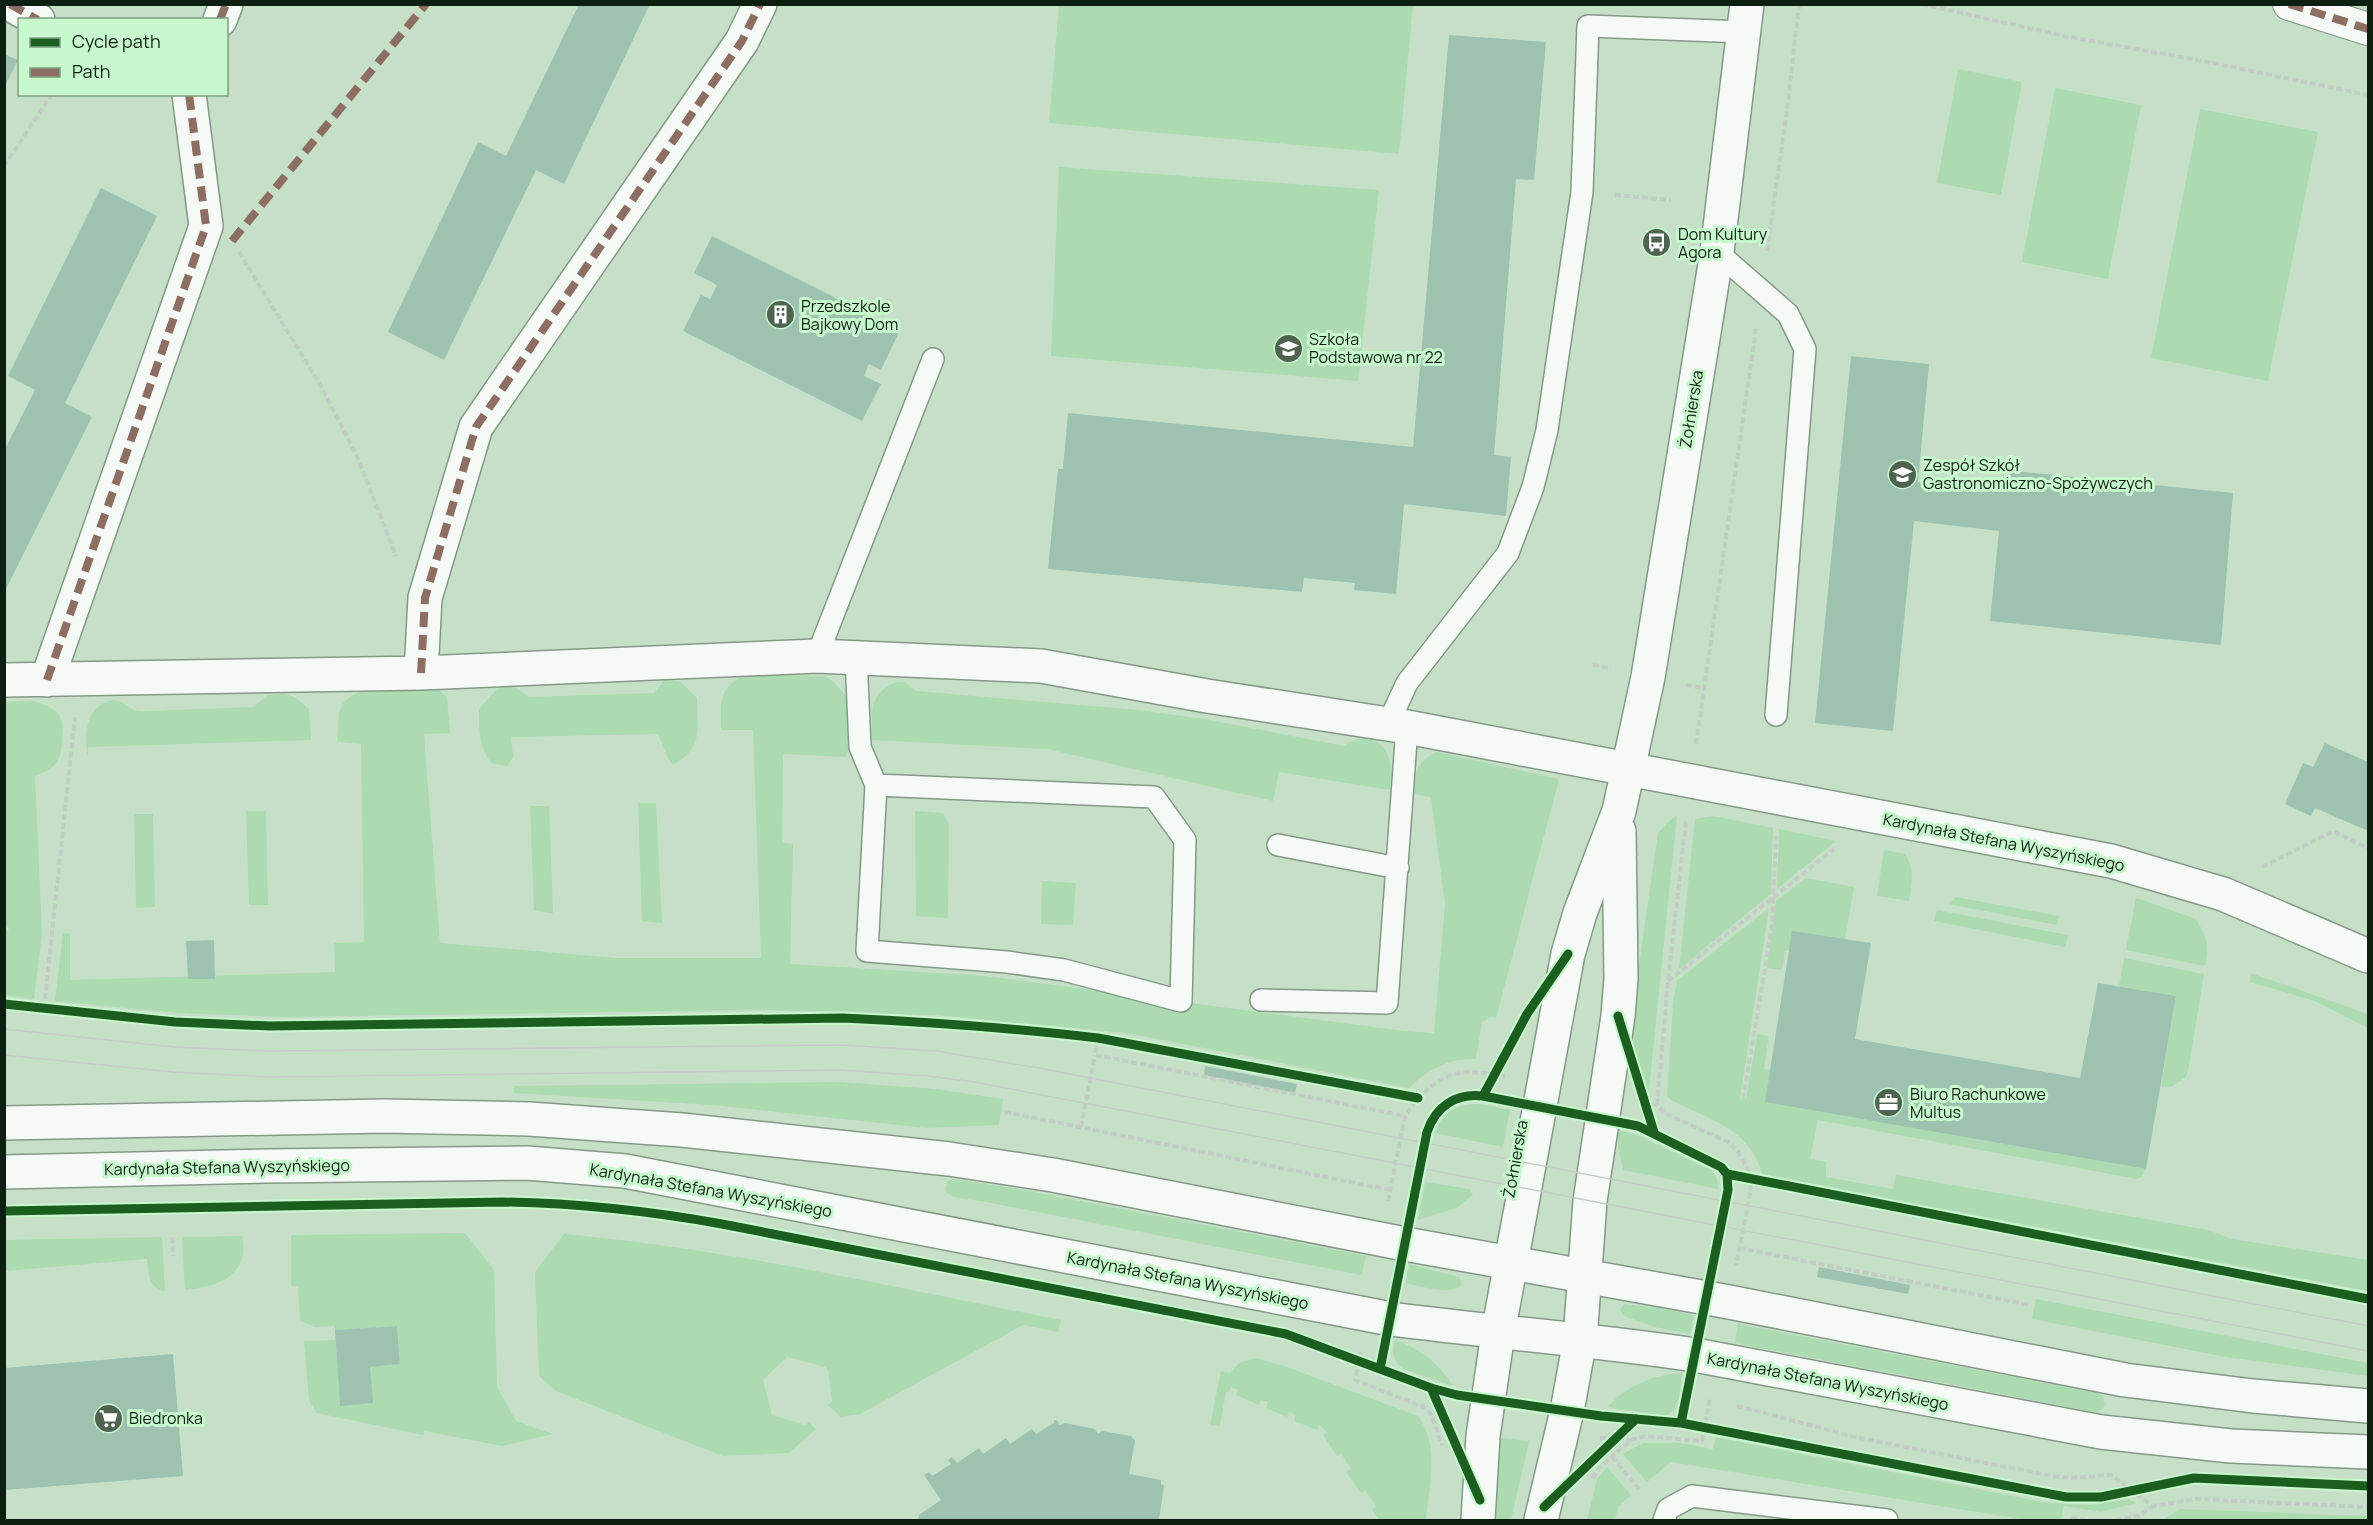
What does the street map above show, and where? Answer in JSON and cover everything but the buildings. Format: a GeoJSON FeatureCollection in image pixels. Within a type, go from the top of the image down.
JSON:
{"type":"FeatureCollection","features":[{"type":"Feature","properties":{"kind":"street"},"geometry":{"type":"LineString","coordinates":[[10,4],[34,18]]}},
{"type":"Feature","properties":{"kind":"street"},"geometry":{"type":"LineString","coordinates":[[421,673],[425,598],[476,427],[742,41],[760,4]]}},
{"type":"Feature","properties":{"kind":"street"},"geometry":{"type":"LineString","coordinates":[[2289,4],[2368,29]]}},
{"type":"Feature","properties":{"kind":"street","name":"Żołnierska"},"geometry":{"type":"LineString","coordinates":[[1478,1521],[1483,1436],[1498,1333],[1568,954],[1580,913],[1619,811],[1648,677],[1717,252],[1745,18]]}},
{"type":"Feature","properties":{"kind":"street"},"geometry":{"type":"LineString","coordinates":[[63,679],[206,226],[186,96]]}},
{"type":"Feature","properties":{"kind":"street","name":"Kardynała Stefana Wyszyńskiego"},"geometry":{"type":"LineString","coordinates":[[4,680],[421,673],[817,656],[1041,666],[1207,696],[1397,726],[2110,861],[2223,894],[2368,956]]}},
{"type":"Feature","properties":{"kind":"street","name":"Żołnierska"},"geometry":{"type":"LineString","coordinates":[[1541,1521],[1567,1410],[1580,1340],[1591,1193],[1618,1016],[1621,979],[1619,811]]}},
{"type":"Feature","properties":{"kind":"street"},"geometry":{"type":"LineString","coordinates":[[4,1124],[384,1116],[529,1119],[682,1130],[1003,1166],[1511,1263],[1585,1275],[2125,1380],[2253,1396],[2368,1406]]}},
{"type":"Feature","properties":{"kind":"street","name":"Kardynała Stefana Wyszyńskiego"},"geometry":{"type":"LineString","coordinates":[[4,1172],[527,1163],[616,1170],[1383,1318],[1695,1355],[2101,1432],[2231,1446],[2368,1452]]}},
{"type":"Feature","properties":{"kind":"lane"},"geometry":{"type":"LineString","coordinates":[[1261,1000],[1387,1003],[1398,868],[1397,726],[1407,683],[1508,553],[1533,487],[1547,430],[1582,192],[1588,26],[1745,18]]}},
{"type":"Feature","properties":{"kind":"lane"},"geometry":{"type":"LineString","coordinates":[[1717,252],[1788,314],[1805,349],[1776,715]]}},
{"type":"Feature","properties":{"kind":"lane"},"geometry":{"type":"LineString","coordinates":[[817,656],[933,359]]}},
{"type":"Feature","properties":{"kind":"lane"},"geometry":{"type":"LineString","coordinates":[[856,657],[860,747],[876,785],[867,951],[1007,962],[1064,970],[1181,1001],[1185,840],[1154,797],[876,785]]}},
{"type":"Feature","properties":{"kind":"lane"},"geometry":{"type":"LineString","coordinates":[[1278,844],[1398,868]]}},
{"type":"Feature","properties":{"kind":"lane"},"geometry":{"type":"LineString","coordinates":[[1664,1521],[1668,1509],[1692,1496],[1887,1521]]}},
{"type":"Feature","properties":{"kind":"path"},"geometry":{"type":"LineString","coordinates":[[1695,754],[1788,102],[1799,4]]}},
{"type":"Feature","properties":{"kind":"path"},"geometry":{"type":"LineString","coordinates":[[1922,4],[2064,36],[2368,95]]}},
{"type":"Feature","properties":{"kind":"path"},"geometry":{"type":"LineString","coordinates":[[4,166],[51,96]]}},
{"type":"Feature","properties":{"kind":"path"},"geometry":{"type":"LineString","coordinates":[[1582,192],[1671,200]]}},
{"type":"Feature","properties":{"kind":"path"},"geometry":{"type":"LineString","coordinates":[[238,251],[319,383],[346,434],[399,562]]}},
{"type":"Feature","properties":{"kind":"path"},"geometry":{"type":"LineString","coordinates":[[44,1008],[63,679]]}},
{"type":"Feature","properties":{"kind":"path"},"geometry":{"type":"LineString","coordinates":[[1657,1105],[1668,981],[1687,815]]}},
{"type":"Feature","properties":{"kind":"path"},"geometry":{"type":"LineString","coordinates":[[2259,869],[2333,831],[2368,848]]}},
{"type":"Feature","properties":{"kind":"path"},"geometry":{"type":"LineString","coordinates":[[1743,1099],[1772,926],[1776,834]]}},
{"type":"Feature","properties":{"kind":"path"},"geometry":{"type":"LineString","coordinates":[[1668,981],[1841,844]]}},
{"type":"Feature","properties":{"kind":"path"},"geometry":{"type":"LineString","coordinates":[[4,1010],[5,1004]]}},
{"type":"Feature","properties":{"kind":"path"},"geometry":{"type":"LineString","coordinates":[[1081,1127],[1098,1038]]}},
{"type":"Feature","properties":{"kind":"path"},"geometry":{"type":"LineString","coordinates":[[1095,1055],[1405,1116]]}},
{"type":"Feature","properties":{"kind":"path"},"geometry":{"type":"LineString","coordinates":[[1493,1078],[1501,1065]]}},
{"type":"Feature","properties":{"kind":"path"},"geometry":{"type":"LineString","coordinates":[[1387,1208],[1405,1116],[1426,1090],[1451,1075],[1466,1072],[1493,1078],[1515,1079]]}},
{"type":"Feature","properties":{"kind":"path"},"geometry":{"type":"LineString","coordinates":[[1643,1103],[1657,1105],[1666,1114],[1728,1142],[1738,1152],[1747,1167],[1750,1187],[1736,1265]]}},
{"type":"Feature","properties":{"kind":"path"},"geometry":{"type":"LineString","coordinates":[[1005,1112],[1390,1190]]}},
{"type":"Feature","properties":{"kind":"path"},"geometry":{"type":"LineString","coordinates":[[172,1237],[173,1256]]}},
{"type":"Feature","properties":{"kind":"path"},"geometry":{"type":"LineString","coordinates":[[1739,1248],[2030,1305]]}},
{"type":"Feature","properties":{"kind":"path"},"geometry":{"type":"LineString","coordinates":[[1362,1343],[1354,1380],[1426,1408],[1434,1422],[1444,1451]]}},
{"type":"Feature","properties":{"kind":"path"},"geometry":{"type":"LineString","coordinates":[[1348,1357],[1369,1365]]}},
{"type":"Feature","properties":{"kind":"path"},"geometry":{"type":"LineString","coordinates":[[1589,1486],[1598,1469],[1631,1440],[1645,1436],[1702,1442],[1712,1389]]}},
{"type":"Feature","properties":{"kind":"path"},"geometry":{"type":"LineString","coordinates":[[1710,1399],[1721,1401]]}},
{"type":"Feature","properties":{"kind":"path"},"geometry":{"type":"LineString","coordinates":[[1732,1404],[1855,1437],[2052,1476],[2070,1478],[2111,1475],[2153,1506]]}},
{"type":"Feature","properties":{"kind":"path"},"geometry":{"type":"LineString","coordinates":[[1693,1425],[1716,1429]]}},
{"type":"Feature","properties":{"kind":"path"},"geometry":{"type":"LineString","coordinates":[[1590,1437],[1619,1436],[1631,1440]]}},
{"type":"Feature","properties":{"kind":"path"},"geometry":{"type":"LineString","coordinates":[[1591,1463],[1619,1436]]}},
{"type":"Feature","properties":{"kind":"path"},"geometry":{"type":"LineString","coordinates":[[1612,1457],[1639,1489]]}},
{"type":"Feature","properties":{"kind":"path"},"geometry":{"type":"LineString","coordinates":[[2121,1492],[2143,1488]]}},
{"type":"Feature","properties":{"kind":"path"},"geometry":{"type":"LineString","coordinates":[[2116,1521],[2139,1516],[2153,1506],[2196,1499],[2368,1507]]}},
{"type":"Feature","properties":{"kind":"path"},"geometry":{"type":"LineString","coordinates":[[2073,1521],[2073,1518],[2086,1521]]}},
{"type":"Feature","properties":{"kind":"green space"},"geometry":{"type":"Polygon","coordinates":[[[1059,5],[1413,5],[1399,154],[1049,123],[1059,5]]]}},
{"type":"Feature","properties":{"kind":"green space"},"geometry":{"type":"Polygon","coordinates":[[[1958,69],[2022,82],[2001,195],[1937,183],[1958,69]]]}},
{"type":"Feature","properties":{"kind":"green space"},"geometry":{"type":"Polygon","coordinates":[[[2055,88],[2141,105],[2108,279],[2022,262],[2055,88]]]}},
{"type":"Feature","properties":{"kind":"green space"},"geometry":{"type":"Polygon","coordinates":[[[2200,109],[2318,132],[2268,381],[2151,358],[2200,109]]]}},
{"type":"Feature","properties":{"kind":"green space"},"geometry":{"type":"Polygon","coordinates":[[[1059,167],[1379,190],[1358,381],[1051,356],[1059,167]]]}},
{"type":"Feature","properties":{"kind":"green space"},"geometry":{"type":"Polygon","coordinates":[[[746,675],[825,676],[833,681],[847,697],[850,709],[848,752],[845,757],[783,754],[782,843],[793,844],[790,964],[986,976],[1404,1031],[1434,1033],[1445,904],[1431,797],[1413,794],[1420,764],[1436,752],[1559,779],[1496,1018],[1491,1017],[1482,1022],[1476,1059],[1457,1060],[1440,1066],[1431,1070],[1409,1088],[1126,1033],[932,1015],[771,1010],[284,1017],[177,1013],[55,1001],[63,933],[70,934],[70,980],[335,972],[334,943],[364,942],[361,744],[337,742],[339,712],[343,703],[359,692],[437,689],[447,697],[450,733],[424,734],[440,943],[616,958],[761,958],[753,730],[721,730],[721,704],[725,691],[746,675]]]}},
{"type":"Feature","properties":{"kind":"green space"},"geometry":{"type":"Polygon","coordinates":[[[666,679],[681,682],[697,698],[697,736],[690,752],[673,765],[658,734],[511,737],[513,757],[507,766],[492,764],[484,751],[479,710],[493,694],[506,686],[520,690],[528,697],[654,693],[666,679]]]}},
{"type":"Feature","properties":{"kind":"green space"},"geometry":{"type":"Polygon","coordinates":[[[897,682],[905,682],[916,691],[1138,710],[1204,719],[1344,746],[1354,740],[1366,739],[1375,741],[1386,751],[1391,774],[1390,790],[1279,772],[1273,801],[1047,749],[872,740],[872,713],[876,698],[888,686],[897,682]]]}},
{"type":"Feature","properties":{"kind":"green space"},"geometry":{"type":"Polygon","coordinates":[[[285,694],[295,697],[309,709],[311,740],[88,747],[88,756],[86,732],[91,716],[101,705],[109,701],[121,702],[138,711],[254,707],[267,695],[285,694]]]}},
{"type":"Feature","properties":{"kind":"green space"},"geometry":{"type":"Polygon","coordinates":[[[31,701],[45,705],[58,713],[62,728],[61,752],[57,762],[48,770],[35,776],[42,933],[34,999],[4,995],[5,933],[9,929],[4,924],[5,702],[31,701]]]}},
{"type":"Feature","properties":{"kind":"green space"},"geometry":{"type":"Polygon","coordinates":[[[638,803],[656,803],[662,923],[642,921],[638,803]]]}},
{"type":"Feature","properties":{"kind":"green space"},"geometry":{"type":"Polygon","coordinates":[[[530,806],[549,806],[553,913],[534,911],[530,806]]]}},
{"type":"Feature","properties":{"kind":"green space"},"geometry":{"type":"Polygon","coordinates":[[[246,811],[266,811],[268,905],[249,905],[246,811]]]}},
{"type":"Feature","properties":{"kind":"green space"},"geometry":{"type":"Polygon","coordinates":[[[915,811],[943,813],[949,824],[948,918],[916,916],[915,811]]]}},
{"type":"Feature","properties":{"kind":"green space"},"geometry":{"type":"Polygon","coordinates":[[[134,814],[153,814],[155,907],[136,908],[134,814]]]}},
{"type":"Feature","properties":{"kind":"green space"},"geometry":{"type":"Polygon","coordinates":[[[1677,815],[1649,1090],[1646,1089],[1629,1034],[1658,833],[1677,815]]]}},
{"type":"Feature","properties":{"kind":"green space"},"geometry":{"type":"Polygon","coordinates":[[[1713,816],[1773,828],[1771,894],[1679,969],[1695,819],[1713,816]]]}},
{"type":"Feature","properties":{"kind":"green space"},"geometry":{"type":"Polygon","coordinates":[[[1779,829],[1836,841],[1777,889],[1779,829]]]}},
{"type":"Feature","properties":{"kind":"green space"},"geometry":{"type":"Polygon","coordinates":[[[1884,850],[1905,854],[1908,860],[1912,877],[1909,901],[1877,896],[1884,850]]]}},
{"type":"Feature","properties":{"kind":"green space"},"geometry":{"type":"Polygon","coordinates":[[[1806,878],[1854,887],[1845,940],[1785,951],[1782,970],[1767,968],[1776,901],[1806,878]]]}},
{"type":"Feature","properties":{"kind":"green space"},"geometry":{"type":"Polygon","coordinates":[[[1042,881],[1076,883],[1073,925],[1041,924],[1042,881]]]}},
{"type":"Feature","properties":{"kind":"green space"},"geometry":{"type":"Polygon","coordinates":[[[1956,897],[2059,916],[2057,925],[1948,904],[1956,897]]]}},
{"type":"Feature","properties":{"kind":"green space"},"geometry":{"type":"Polygon","coordinates":[[[2136,898],[2196,919],[2206,941],[2205,966],[2126,950],[2136,898]]]}},
{"type":"Feature","properties":{"kind":"green space"},"geometry":{"type":"Polygon","coordinates":[[[1769,908],[1740,1099],[1746,1099],[1757,1034],[1769,1036],[1764,1069],[1770,1070],[1766,1102],[2146,1169],[2137,1179],[1818,1120],[1810,1159],[1826,1162],[1826,1177],[1893,1189],[1896,1175],[2208,1230],[2232,1239],[2368,1260],[2368,1291],[1762,1174],[1748,1146],[1738,1136],[1726,1127],[1667,1096],[1673,1003],[1677,981],[1769,908]]]}},
{"type":"Feature","properties":{"kind":"green space"},"geometry":{"type":"Polygon","coordinates":[[[1937,910],[2068,935],[2065,947],[1934,921],[1937,910]]]}},
{"type":"Feature","properties":{"kind":"green space"},"geometry":{"type":"Polygon","coordinates":[[[2124,958],[2204,974],[2188,1071],[2186,1077],[2171,1087],[2161,1086],[2176,996],[2119,986],[2124,958]]]}},
{"type":"Feature","properties":{"kind":"green space"},"geometry":{"type":"Polygon","coordinates":[[[2251,973],[2368,1014],[2368,1028],[2315,1001],[2250,982],[2251,973]]]}},
{"type":"Feature","properties":{"kind":"green space"},"geometry":{"type":"Polygon","coordinates":[[[840,1082],[936,1089],[1003,1099],[999,1125],[926,1128],[713,1105],[514,1093],[514,1086],[840,1082]]]}},
{"type":"Feature","properties":{"kind":"green space"},"geometry":{"type":"Polygon","coordinates":[[[1480,1104],[1510,1110],[1503,1147],[1435,1133],[1442,1119],[1452,1110],[1465,1105],[1480,1104]]]}},
{"type":"Feature","properties":{"kind":"green space"},"geometry":{"type":"Polygon","coordinates":[[[1618,1130],[1635,1134],[1711,1170],[1717,1178],[1718,1189],[1623,1170],[1618,1147],[1618,1130]]]}},
{"type":"Feature","properties":{"kind":"green space"},"geometry":{"type":"Polygon","coordinates":[[[952,1179],[1018,1189],[1366,1256],[1362,1275],[954,1197],[945,1189],[948,1181],[952,1179]]]}},
{"type":"Feature","properties":{"kind":"green space"},"geometry":{"type":"Polygon","coordinates":[[[1425,1182],[1469,1189],[1473,1195],[1456,1208],[1418,1220],[1425,1182]]]}},
{"type":"Feature","properties":{"kind":"green space"},"geometry":{"type":"Polygon","coordinates":[[[465,1233],[494,1270],[497,1387],[516,1421],[553,1434],[502,1446],[425,1431],[423,1435],[317,1413],[309,1401],[304,1341],[336,1340],[340,1405],[372,1403],[370,1367],[400,1364],[397,1326],[335,1330],[334,1326],[315,1327],[300,1321],[298,1286],[291,1286],[291,1235],[465,1233]]]}},
{"type":"Feature","properties":{"kind":"green space"},"geometry":{"type":"Polygon","coordinates":[[[564,1234],[751,1259],[1061,1320],[1058,1332],[1023,1325],[860,1414],[841,1417],[828,1405],[832,1401],[828,1370],[825,1367],[787,1357],[763,1380],[772,1415],[805,1425],[809,1422],[816,1429],[789,1453],[723,1456],[556,1391],[539,1376],[535,1272],[564,1234]]]}},
{"type":"Feature","properties":{"kind":"green space"},"geometry":{"type":"Polygon","coordinates":[[[242,1236],[243,1250],[236,1270],[219,1282],[185,1290],[182,1237],[242,1236]]]}},
{"type":"Feature","properties":{"kind":"green space"},"geometry":{"type":"Polygon","coordinates":[[[162,1237],[165,1291],[159,1290],[152,1284],[147,1259],[5,1271],[5,1240],[162,1237]]]}},
{"type":"Feature","properties":{"kind":"green space"},"geometry":{"type":"Polygon","coordinates":[[[1409,1264],[1459,1277],[1462,1285],[1443,1290],[1406,1283],[1409,1264]]]}},
{"type":"Feature","properties":{"kind":"green space"},"geometry":{"type":"Polygon","coordinates":[[[2036,1299],[2368,1363],[2368,1376],[2226,1357],[2032,1319],[2036,1299]]]}},
{"type":"Feature","properties":{"kind":"green space"},"geometry":{"type":"Polygon","coordinates":[[[1624,1304],[1694,1315],[1690,1334],[1654,1327],[1624,1316],[1620,1310],[1624,1304]]]}},
{"type":"Feature","properties":{"kind":"green space"},"geometry":{"type":"Polygon","coordinates":[[[1738,1324],[2097,1393],[2103,1396],[2105,1406],[2095,1412],[1735,1343],[1738,1324]]]}},
{"type":"Feature","properties":{"kind":"green space"},"geometry":{"type":"Polygon","coordinates":[[[1395,1340],[1428,1358],[1442,1370],[1453,1386],[1400,1366],[1394,1357],[1395,1340]]]}},
{"type":"Feature","properties":{"kind":"green space"},"geometry":{"type":"Polygon","coordinates":[[[1255,1358],[1287,1367],[1418,1416],[1425,1428],[1431,1453],[1431,1480],[1426,1520],[1379,1520],[1372,1510],[1376,1506],[1365,1490],[1361,1493],[1346,1472],[1351,1469],[1341,1453],[1337,1456],[1323,1435],[1327,1432],[1320,1425],[1317,1430],[1294,1421],[1296,1415],[1289,1412],[1287,1417],[1266,1408],[1268,1402],[1261,1400],[1259,1405],[1236,1395],[1238,1390],[1231,1387],[1229,1392],[1226,1392],[1220,1426],[1210,1425],[1221,1371],[1230,1373],[1239,1363],[1255,1358]]]}},
{"type":"Feature","properties":{"kind":"green space"},"geometry":{"type":"Polygon","coordinates":[[[1682,1373],[1678,1399],[1669,1414],[1663,1416],[1607,1407],[1615,1399],[1642,1382],[1682,1373]]]}},
{"type":"Feature","properties":{"kind":"green space"},"geometry":{"type":"Polygon","coordinates":[[[1495,1437],[1529,1441],[1511,1520],[1497,1520],[1495,1437]]]}},
{"type":"Feature","properties":{"kind":"green space"},"geometry":{"type":"Polygon","coordinates":[[[1716,1437],[2048,1503],[2092,1505],[2129,1499],[2136,1503],[2101,1512],[2064,1506],[2061,1520],[2026,1520],[1671,1462],[1647,1482],[1623,1454],[1643,1443],[1680,1443],[1713,1449],[1716,1437]]]}},
{"type":"Feature","properties":{"kind":"green space"},"geometry":{"type":"Polygon","coordinates":[[[1607,1467],[1631,1495],[1618,1507],[1615,1520],[1587,1520],[1597,1479],[1607,1467]]]}},
{"type":"Feature","properties":{"kind":"green space"},"geometry":{"type":"Polygon","coordinates":[[[2180,1509],[2368,1516],[2368,1520],[2162,1520],[2180,1509]]]}},
{"type":"Feature","properties":{"kind":"tram line"},"geometry":{"type":"LineString","coordinates":[[4,1029],[174,1047],[270,1051],[843,1045],[936,1051],[1039,1068],[2368,1326]]}},
{"type":"Feature","properties":{"kind":"tram line"},"geometry":{"type":"LineString","coordinates":[[4,1055],[173,1072],[268,1077],[840,1070],[928,1076],[975,1082],[2368,1351]]}},
{"type":"Feature","properties":{"kind":"marked path"},"geometry":{"type":"LineString","coordinates":[[10,4],[34,18]]}},
{"type":"Feature","properties":{"kind":"marked path"},"geometry":{"type":"LineString","coordinates":[[221,18],[226,4]]}},
{"type":"Feature","properties":{"kind":"marked path"},"geometry":{"type":"LineString","coordinates":[[232,241],[426,4]]}},
{"type":"Feature","properties":{"kind":"marked path"},"geometry":{"type":"LineString","coordinates":[[421,673],[425,598],[476,427],[742,41],[760,4]]}},
{"type":"Feature","properties":{"kind":"marked path"},"geometry":{"type":"LineString","coordinates":[[2289,4],[2368,29]]}},
{"type":"Feature","properties":{"kind":"marked path"},"geometry":{"type":"LineString","coordinates":[[47,680],[206,226],[189,96]]}},
{"type":"Feature","properties":{"kind":"cycle path"},"geometry":{"type":"LineString","coordinates":[[1483,1096],[1527,1014],[1568,954]]}},
{"type":"Feature","properties":{"kind":"cycle path"},"geometry":{"type":"LineString","coordinates":[[4,1004],[175,1022],[269,1026],[843,1018],[939,1023],[1098,1038],[1418,1098]]}},
{"type":"Feature","properties":{"kind":"cycle path"},"geometry":{"type":"LineString","coordinates":[[1618,1016],[1654,1132]]}},
{"type":"Feature","properties":{"kind":"cycle path"},"geometry":{"type":"LineString","coordinates":[[1380,1369],[1427,1132],[1436,1115],[1448,1103],[1464,1097],[1483,1096],[1638,1126],[1721,1167],[1727,1174],[1728,1190],[1681,1423]]}},
{"type":"Feature","properties":{"kind":"cycle path"},"geometry":{"type":"LineString","coordinates":[[1727,1174],[2368,1299]]}},
{"type":"Feature","properties":{"kind":"cycle path"},"geometry":{"type":"LineString","coordinates":[[4,1211],[502,1202],[585,1206],[667,1215],[1286,1334],[1431,1388],[1457,1395],[1601,1416],[1681,1423],[2066,1497],[2101,1497],[2194,1478],[2368,1486]]}},
{"type":"Feature","properties":{"kind":"cycle path"},"geometry":{"type":"LineString","coordinates":[[1431,1388],[1480,1500]]}},
{"type":"Feature","properties":{"kind":"cycle path"},"geometry":{"type":"LineString","coordinates":[[1544,1507],[1636,1419]]}},
{"type":"Feature","properties":{"kind":"place","name":"Dom Kultury Agora"},"geometry":{"type":"Point","coordinates":[1657,243]}},
{"type":"Feature","properties":{"kind":"place","name":"Przedszkole Bajkowy Dom"},"geometry":{"type":"Point","coordinates":[780,315]}},
{"type":"Feature","properties":{"kind":"place","name":"Szkoła Podstawowa nr 22"},"geometry":{"type":"Point","coordinates":[1288,348]}},
{"type":"Feature","properties":{"kind":"place","name":"Zespół Szkół Gastronomiczno-Spożywczych"},"geometry":{"type":"Point","coordinates":[1902,474]}},
{"type":"Feature","properties":{"kind":"place","name":"Biuro Rachunkowe Multus"},"geometry":{"type":"Point","coordinates":[1889,1103]}},
{"type":"Feature","properties":{"kind":"place","name":"Biedronka"},"geometry":{"type":"Point","coordinates":[108,1418]}}]}
